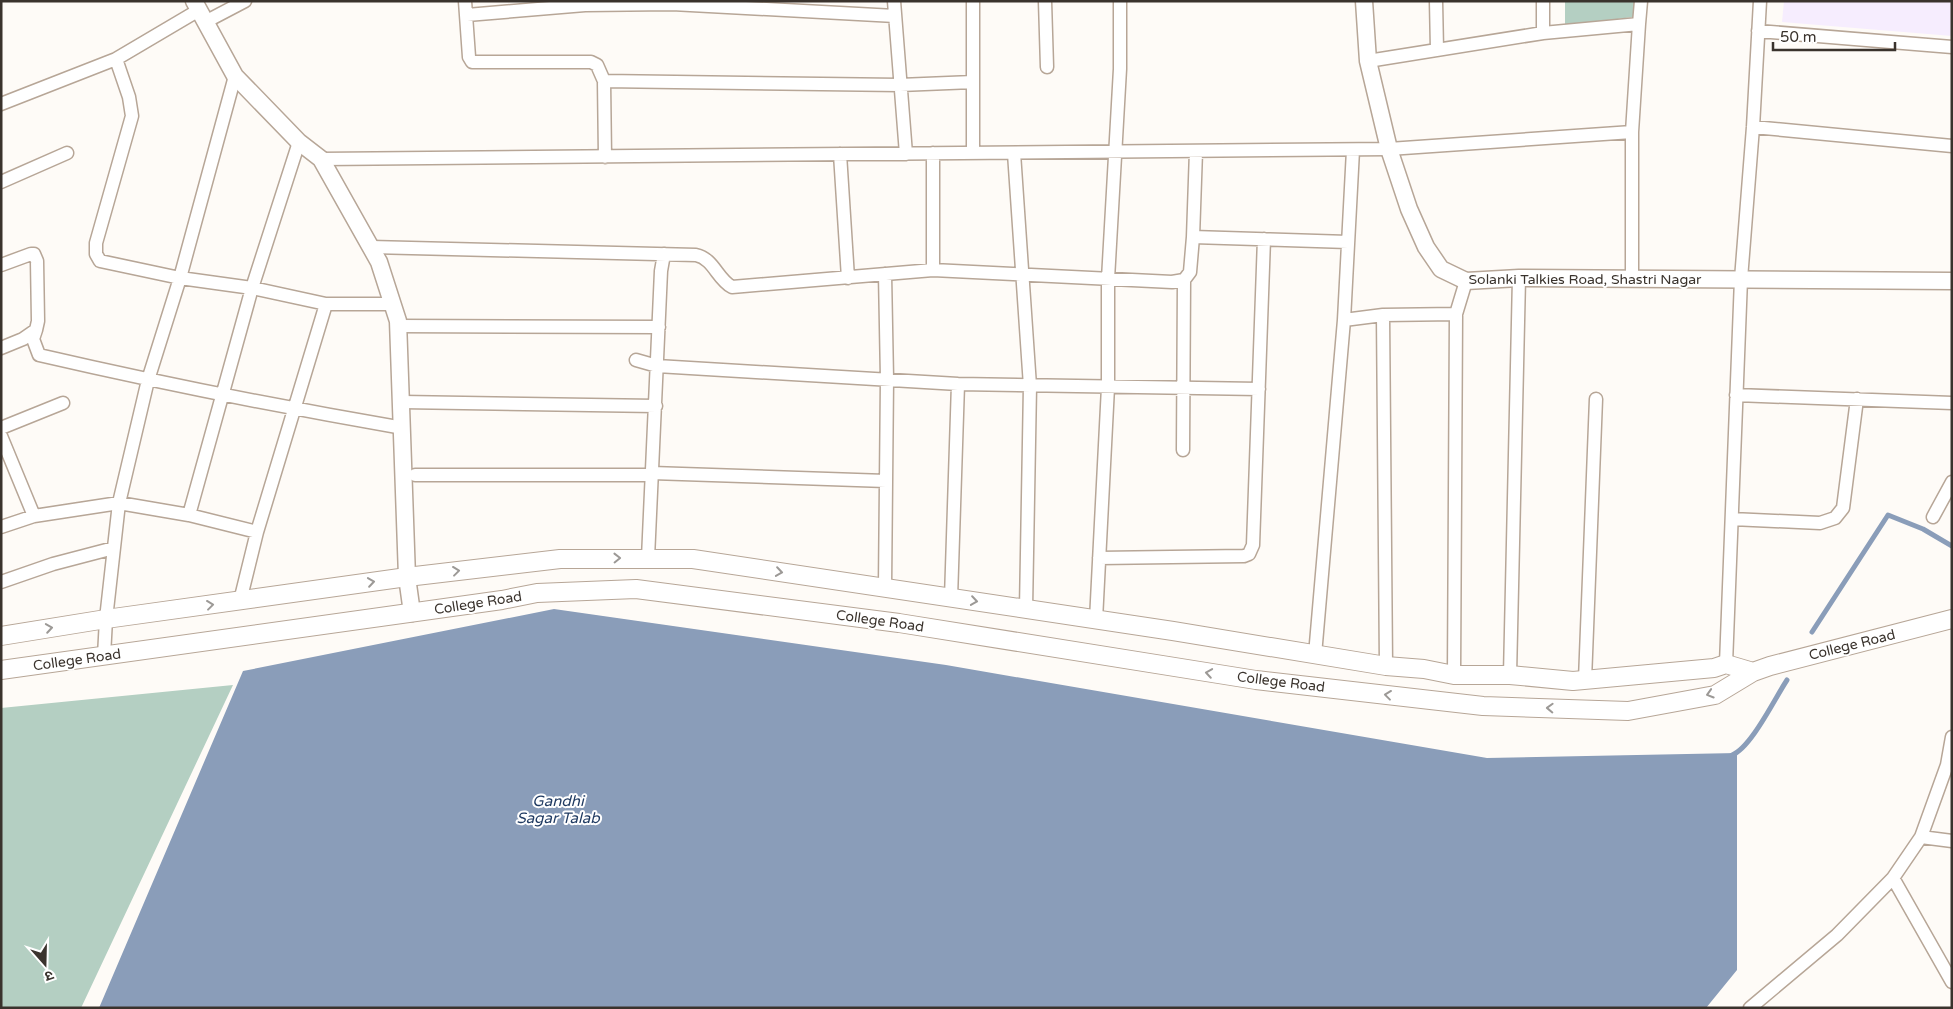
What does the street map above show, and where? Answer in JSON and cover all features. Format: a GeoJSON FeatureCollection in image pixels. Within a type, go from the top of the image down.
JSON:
{"type":"FeatureCollection","features":[{"type":"Feature","properties":{"kind":"main road"},"geometry":{"type":"LineString","coordinates":[[1,636],[106,619],[407,577],[560,559],[648,558],[693,559],[1454,675],[1510,675],[1573,681],[1714,668],[1726,664],[1753,672]]}},
{"type":"Feature","properties":{"kind":"main road","name":"College Road"},"geometry":{"type":"LineString","coordinates":[[1,670],[412,613],[537,593],[636,589],[899,623],[1256,680],[1483,706],[1628,711],[1714,694],[1753,672],[1770,666],[1952,619]]}},
{"type":"Feature","properties":{"kind":"street"},"geometry":{"type":"LineString","coordinates":[[1,104],[116,59],[199,11],[245,1]]}},
{"type":"Feature","properties":{"kind":"street"},"geometry":{"type":"LineString","coordinates":[[465,1],[469,57],[472,62],[591,62],[598,65],[604,81],[605,157]]}},
{"type":"Feature","properties":{"kind":"street"},"geometry":{"type":"LineString","coordinates":[[894,1],[906,154]]}},
{"type":"Feature","properties":{"kind":"street"},"geometry":{"type":"LineString","coordinates":[[973,1],[973,153]]}},
{"type":"Feature","properties":{"kind":"street"},"geometry":{"type":"LineString","coordinates":[[1045,1],[1047,67]]}},
{"type":"Feature","properties":{"kind":"street"},"geometry":{"type":"LineString","coordinates":[[1096,620],[1108,387],[1108,279],[1120,69],[1120,1]]}},
{"type":"Feature","properties":{"kind":"street","name":"Solanki Talkies Road, Shastri Nagar"},"geometry":{"type":"LineString","coordinates":[[1364,1],[1368,61],[1389,149],[1409,209],[1426,247],[1441,269],[1466,281],[1519,278],[1952,281]]}},
{"type":"Feature","properties":{"kind":"street"},"geometry":{"type":"LineString","coordinates":[[1436,1],[1436,50]]}},
{"type":"Feature","properties":{"kind":"street"},"geometry":{"type":"LineString","coordinates":[[1542,1],[1542,33]]}},
{"type":"Feature","properties":{"kind":"street"},"geometry":{"type":"LineString","coordinates":[[1632,279],[1632,132],[1641,1]]}},
{"type":"Feature","properties":{"kind":"street"},"geometry":{"type":"LineString","coordinates":[[1726,664],[1741,280],[1754,127],[1760,1]]}},
{"type":"Feature","properties":{"kind":"street"},"geometry":{"type":"LineString","coordinates":[[467,15],[585,4],[672,4],[895,16]]}},
{"type":"Feature","properties":{"kind":"street"},"geometry":{"type":"LineString","coordinates":[[199,11],[235,76],[299,142],[321,159],[379,262],[398,326],[407,577],[412,613]]}},
{"type":"Feature","properties":{"kind":"street"},"geometry":{"type":"LineString","coordinates":[[1368,61],[1542,33],[1639,24]]}},
{"type":"Feature","properties":{"kind":"street"},"geometry":{"type":"LineString","coordinates":[[1758,31],[1952,46]]}},
{"type":"Feature","properties":{"kind":"street"},"geometry":{"type":"LineString","coordinates":[[116,59],[129,97],[132,116],[96,243],[96,254],[100,261],[180,278],[252,288],[326,304],[393,304]]}},
{"type":"Feature","properties":{"kind":"street"},"geometry":{"type":"LineString","coordinates":[[104,656],[106,619],[119,503],[148,380],[180,278],[235,76]]}},
{"type":"Feature","properties":{"kind":"street"},"geometry":{"type":"LineString","coordinates":[[604,81],[900,85],[973,82]]}},
{"type":"Feature","properties":{"kind":"street"},"geometry":{"type":"LineString","coordinates":[[1754,127],[1952,146]]}},
{"type":"Feature","properties":{"kind":"street"},"geometry":{"type":"LineString","coordinates":[[321,159],[1352,150],[1632,132]]}},
{"type":"Feature","properties":{"kind":"street"},"geometry":{"type":"LineString","coordinates":[[188,515],[252,288],[299,142]]}},
{"type":"Feature","properties":{"kind":"street"},"geometry":{"type":"LineString","coordinates":[[1315,655],[1344,320],[1352,150]]}},
{"type":"Feature","properties":{"kind":"street"},"geometry":{"type":"LineString","coordinates":[[1183,450],[1185,388],[1184,280],[1190,272],[1196,151]]}},
{"type":"Feature","properties":{"kind":"street"},"geometry":{"type":"LineString","coordinates":[[1,182],[67,153]]}},
{"type":"Feature","properties":{"kind":"street"},"geometry":{"type":"LineString","coordinates":[[1014,153],[1030,386],[1026,609]]}},
{"type":"Feature","properties":{"kind":"street"},"geometry":{"type":"LineString","coordinates":[[840,154],[848,278]]}},
{"type":"Feature","properties":{"kind":"street"},"geometry":{"type":"LineString","coordinates":[[933,154],[933,270]]}},
{"type":"Feature","properties":{"kind":"street"},"geometry":{"type":"LineString","coordinates":[[1193,238],[1348,242]]}},
{"type":"Feature","properties":{"kind":"street"},"geometry":{"type":"LineString","coordinates":[[1100,558],[1244,556],[1249,554],[1253,545],[1264,239]]}},
{"type":"Feature","properties":{"kind":"street"},"geometry":{"type":"LineString","coordinates":[[371,247],[701,256],[710,262],[726,284],[732,287],[933,270],[1172,282],[1184,280]]}},
{"type":"Feature","properties":{"kind":"street"},"geometry":{"type":"LineString","coordinates":[[1,266],[31,254],[34,254],[38,261],[38,321],[33,339],[39,355],[222,395],[403,428]]}},
{"type":"Feature","properties":{"kind":"street"},"geometry":{"type":"LineString","coordinates":[[648,558],[661,271],[664,254]]}},
{"type":"Feature","properties":{"kind":"street"},"geometry":{"type":"LineString","coordinates":[[885,274],[887,379],[885,588]]}},
{"type":"Feature","properties":{"kind":"street"},"geometry":{"type":"LineString","coordinates":[[1510,675],[1519,278]]}},
{"type":"Feature","properties":{"kind":"street"},"geometry":{"type":"LineString","coordinates":[[1454,675],[1456,314],[1466,281]]}},
{"type":"Feature","properties":{"kind":"street"},"geometry":{"type":"LineString","coordinates":[[240,601],[257,532],[326,304]]}},
{"type":"Feature","properties":{"kind":"street"},"geometry":{"type":"LineString","coordinates":[[1344,320],[1383,314],[1456,314]]}},
{"type":"Feature","properties":{"kind":"street"},"geometry":{"type":"LineString","coordinates":[[1383,314],[1386,666]]}},
{"type":"Feature","properties":{"kind":"street"},"geometry":{"type":"LineString","coordinates":[[398,326],[659,327]]}},
{"type":"Feature","properties":{"kind":"street"},"geometry":{"type":"LineString","coordinates":[[1,348],[23,339],[36,330]]}},
{"type":"Feature","properties":{"kind":"street"},"geometry":{"type":"LineString","coordinates":[[636,360],[657,366],[958,384],[1258,389]]}},
{"type":"Feature","properties":{"kind":"street"},"geometry":{"type":"LineString","coordinates":[[951,598],[958,384]]}},
{"type":"Feature","properties":{"kind":"street"},"geometry":{"type":"LineString","coordinates":[[1736,395],[1952,403]]}},
{"type":"Feature","properties":{"kind":"street"},"geometry":{"type":"LineString","coordinates":[[1585,680],[1596,399]]}},
{"type":"Feature","properties":{"kind":"street"},"geometry":{"type":"LineString","coordinates":[[1732,519],[1820,523],[1835,518],[1842,508],[1857,399]]}},
{"type":"Feature","properties":{"kind":"street"},"geometry":{"type":"LineString","coordinates":[[402,402],[656,406]]}},
{"type":"Feature","properties":{"kind":"street"},"geometry":{"type":"LineString","coordinates":[[1,428],[62,403]]}},
{"type":"Feature","properties":{"kind":"street"},"geometry":{"type":"LineString","coordinates":[[1,436],[34,516]]}},
{"type":"Feature","properties":{"kind":"street"},"geometry":{"type":"LineString","coordinates":[[415,476],[652,475],[652,473],[886,481]]}},
{"type":"Feature","properties":{"kind":"street"},"geometry":{"type":"LineString","coordinates":[[1933,517],[1952,482]]}},
{"type":"Feature","properties":{"kind":"street"},"geometry":{"type":"LineString","coordinates":[[1,527],[34,516],[119,503],[188,515],[257,532]]}},
{"type":"Feature","properties":{"kind":"street"},"geometry":{"type":"LineString","coordinates":[[1,582],[53,564],[114,548]]}},
{"type":"Feature","properties":{"kind":"street"},"geometry":{"type":"LineString","coordinates":[[1750,1008],[1837,935],[1893,878],[1921,837],[1947,764],[1952,737]]}},
{"type":"Feature","properties":{"kind":"street"},"geometry":{"type":"LineString","coordinates":[[1921,837],[1952,841]]}},
{"type":"Feature","properties":{"kind":"street"},"geometry":{"type":"LineString","coordinates":[[1893,878],[1952,982]]}},
{"type":"Feature","properties":{"kind":"shaded area"},"geometry":{"type":"Polygon","coordinates":[[[1784,1],[1952,1],[1952,36],[1782,22],[1784,1]]]}},
{"type":"Feature","properties":{"kind":"green space"},"geometry":{"type":"Polygon","coordinates":[[[1565,1],[1641,1],[1640,16],[1565,26],[1565,1]]]}},
{"type":"Feature","properties":{"kind":"green space"},"geometry":{"type":"Polygon","coordinates":[[[233,685],[81,1008],[1,1008],[1,708],[233,685]]]}},
{"type":"Feature","properties":{"kind":"water","name":"Gandhi Sagar Talab"},"geometry":{"type":"Polygon","coordinates":[[[554,609],[946,665],[1487,758],[1737,753],[1737,970],[1706,1008],[99,1008],[243,671],[554,609]]]}},
{"type":"Feature","properties":{"kind":"waterway"},"geometry":{"type":"LineString","coordinates":[[1812,632],[1888,515],[1923,529],[1952,546]]}},
{"type":"Feature","properties":{"kind":"waterway"},"geometry":{"type":"LineString","coordinates":[[1732,755],[1739,751],[1755,733],[1787,680]]}}]}
